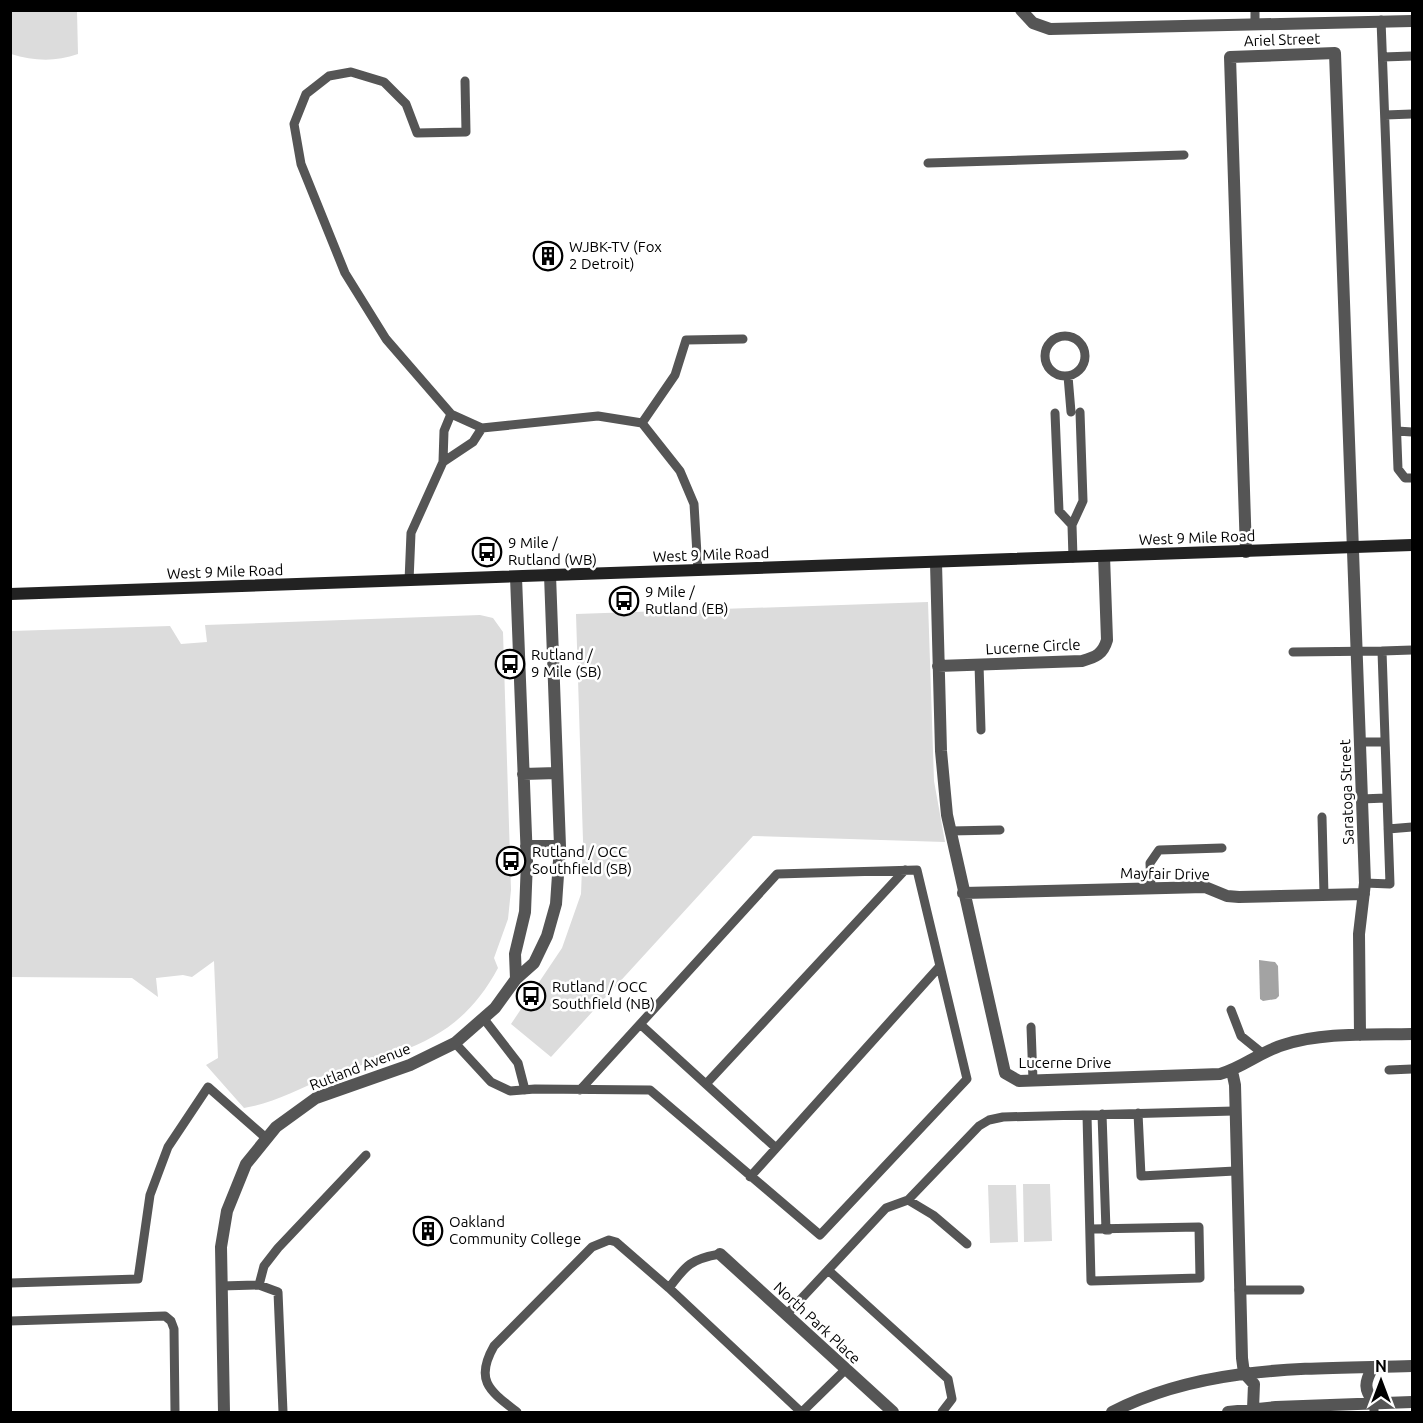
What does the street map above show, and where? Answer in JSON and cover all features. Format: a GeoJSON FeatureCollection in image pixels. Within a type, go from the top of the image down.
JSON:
{"type":"FeatureCollection","features":[{"type":"Feature","properties":{"kind":"main road","name":"West 9 Mile Road"},"geometry":{"type":"LineString","coordinates":[[10,594],[1413,545]]}},
{"type":"Feature","properties":{"kind":"street"},"geometry":{"type":"LineString","coordinates":[[1021,10],[1033,23],[1050,29],[1255,17],[1413,21]]}},
{"type":"Feature","properties":{"kind":"street","name":"Ariel Street"},"geometry":{"type":"LineString","coordinates":[[1246,552],[1230,57],[1335,53],[1350,514],[1354,547]]}},
{"type":"Feature","properties":{"kind":"street","name":"Saratoga Street"},"geometry":{"type":"LineString","coordinates":[[1354,547],[1364,889],[1359,934],[1360,1035]]}},
{"type":"Feature","properties":{"kind":"street","name":"Lucerne Circle"},"geometry":{"type":"LineString","coordinates":[[938,666],[1082,661],[1094,658],[1104,650],[1107,640],[1104,556]]}},
{"type":"Feature","properties":{"kind":"street","name":"Lucerne Drive"},"geometry":{"type":"LineString","coordinates":[[936,563],[942,774],[950,831],[1002,1065],[1010,1078],[1033,1080],[1207,1075],[1233,1071]]}},
{"type":"Feature","properties":{"kind":"street","name":"Rutland Avenue"},"geometry":{"type":"LineString","coordinates":[[224,1413],[220,1247],[227,1211],[239,1177],[266,1138],[288,1117],[316,1098],[410,1065],[455,1043],[484,1019],[516,978],[534,963],[547,936],[556,904],[560,846],[550,575]]}},
{"type":"Feature","properties":{"kind":"street"},"geometry":{"type":"LineString","coordinates":[[516,576],[526,846],[525,912],[515,954],[516,978]]}},
{"type":"Feature","properties":{"kind":"street"},"geometry":{"type":"LineString","coordinates":[[523,774],[557,773]]}},
{"type":"Feature","properties":{"kind":"street"},"geometry":{"type":"LineString","coordinates":[[526,846],[560,846]]}},
{"type":"Feature","properties":{"kind":"street","name":"Mayfair Drive"},"geometry":{"type":"LineString","coordinates":[[963,893],[1205,886],[1227,896],[1239,897],[1324,895],[1364,889]]}},
{"type":"Feature","properties":{"kind":"street"},"geometry":{"type":"LineString","coordinates":[[1253,1409],[1254,1384],[1244,1373],[1239,1290],[1233,1071],[1262,1053],[1296,1041],[1360,1035],[1413,1034]]}},
{"type":"Feature","properties":{"kind":"street","name":"North Park Place"},"geometry":{"type":"LineString","coordinates":[[720,1254],[893,1413]]}},
{"type":"Feature","properties":{"kind":"street"},"geometry":{"type":"LineString","coordinates":[[1112,1413],[1182,1385],[1244,1373],[1413,1366]]}},
{"type":"Feature","properties":{"kind":"street"},"geometry":{"type":"LineString","coordinates":[[1373,1367],[1365,1381],[1366,1391],[1374,1408]]}},
{"type":"Feature","properties":{"kind":"street"},"geometry":{"type":"LineString","coordinates":[[1228,1413],[1253,1409],[1374,1408],[1413,1402]]}},
{"type":"Feature","properties":{"kind":"lane"},"geometry":{"type":"LineString","coordinates":[[1381,20],[1398,469],[1405,478],[1413,478]]}},
{"type":"Feature","properties":{"kind":"lane"},"geometry":{"type":"LineString","coordinates":[[1383,57],[1413,56]]}},
{"type":"Feature","properties":{"kind":"lane"},"geometry":{"type":"LineString","coordinates":[[465,81],[466,132],[417,133],[406,104],[384,82],[351,72],[329,76],[306,94],[294,124],[302,164],[345,273],[386,339],[451,414],[482,428],[598,416],[642,423],[680,471],[694,504],[698,571]]}},
{"type":"Feature","properties":{"kind":"lane"},"geometry":{"type":"LineString","coordinates":[[1385,115],[1413,114]]}},
{"type":"Feature","properties":{"kind":"lane"},"geometry":{"type":"LineString","coordinates":[[928,163],[1184,155]]}},
{"type":"Feature","properties":{"kind":"lane"},"geometry":{"type":"LineString","coordinates":[[1062,336],[1075,339],[1084,349],[1084,363],[1075,374],[1068,376],[1050,370],[1045,359],[1050,342],[1062,336]]}},
{"type":"Feature","properties":{"kind":"lane"},"geometry":{"type":"LineString","coordinates":[[642,423],[675,375],[686,340],[743,339]]}},
{"type":"Feature","properties":{"kind":"lane"},"geometry":{"type":"LineString","coordinates":[[1068,376],[1076,412],[1083,501],[1072,525],[1073,558]]}},
{"type":"Feature","properties":{"kind":"lane"},"geometry":{"type":"LineString","coordinates":[[1055,413],[1059,511],[1072,525]]}},
{"type":"Feature","properties":{"kind":"lane"},"geometry":{"type":"LineString","coordinates":[[409,580],[411,533],[443,462],[444,431],[451,414]]}},
{"type":"Feature","properties":{"kind":"lane"},"geometry":{"type":"LineString","coordinates":[[443,462],[473,442],[482,428]]}},
{"type":"Feature","properties":{"kind":"lane"},"geometry":{"type":"LineString","coordinates":[[1397,430],[1413,432]]}},
{"type":"Feature","properties":{"kind":"lane"},"geometry":{"type":"LineString","coordinates":[[1293,652],[1413,650]]}},
{"type":"Feature","properties":{"kind":"lane"},"geometry":{"type":"LineString","coordinates":[[1364,889],[1390,884],[1382,651]]}},
{"type":"Feature","properties":{"kind":"lane"},"geometry":{"type":"LineString","coordinates":[[979,664],[981,730]]}},
{"type":"Feature","properties":{"kind":"lane"},"geometry":{"type":"LineString","coordinates":[[1360,742],[1385,742]]}},
{"type":"Feature","properties":{"kind":"lane"},"geometry":{"type":"LineString","coordinates":[[1361,799],[1386,798]]}},
{"type":"Feature","properties":{"kind":"lane"},"geometry":{"type":"LineString","coordinates":[[1322,817],[1324,895]]}},
{"type":"Feature","properties":{"kind":"lane"},"geometry":{"type":"LineString","coordinates":[[1388,829],[1413,827]]}},
{"type":"Feature","properties":{"kind":"lane"},"geometry":{"type":"LineString","coordinates":[[950,831],[1000,830]]}},
{"type":"Feature","properties":{"kind":"lane"},"geometry":{"type":"LineString","coordinates":[[1151,888],[1150,862],[1159,850],[1222,848]]}},
{"type":"Feature","properties":{"kind":"lane"},"geometry":{"type":"LineString","coordinates":[[706,1084],[905,870]]}},
{"type":"Feature","properties":{"kind":"lane"},"geometry":{"type":"LineString","coordinates":[[455,1043],[491,1082],[510,1091],[650,1090],[820,1235],[967,1079],[917,870],[777,874],[580,1090]]}},
{"type":"Feature","properties":{"kind":"lane"},"geometry":{"type":"LineString","coordinates":[[750,1177],[940,966]]}},
{"type":"Feature","properties":{"kind":"lane"},"geometry":{"type":"LineString","coordinates":[[1231,1010],[1241,1036],[1262,1053]]}},
{"type":"Feature","properties":{"kind":"lane"},"geometry":{"type":"LineString","coordinates":[[484,1019],[518,1063],[525,1090]]}},
{"type":"Feature","properties":{"kind":"lane"},"geometry":{"type":"LineString","coordinates":[[640,1024],[776,1148]]}},
{"type":"Feature","properties":{"kind":"lane"},"geometry":{"type":"LineString","coordinates":[[1031,1027],[1033,1080]]}},
{"type":"Feature","properties":{"kind":"lane"},"geometry":{"type":"LineString","coordinates":[[1389,1070],[1413,1069]]}},
{"type":"Feature","properties":{"kind":"lane"},"geometry":{"type":"LineString","coordinates":[[10,1283],[138,1279],[150,1195],[168,1148],[208,1087],[266,1138]]}},
{"type":"Feature","properties":{"kind":"lane"},"geometry":{"type":"LineString","coordinates":[[786,1315],[886,1208],[908,1200],[979,1126],[989,1120],[1102,1114],[1234,1111]]}},
{"type":"Feature","properties":{"kind":"lane"},"geometry":{"type":"LineString","coordinates":[[1138,1113],[1141,1176],[1235,1171]]}},
{"type":"Feature","properties":{"kind":"lane"},"geometry":{"type":"LineString","coordinates":[[1102,1114],[1106,1230]]}},
{"type":"Feature","properties":{"kind":"lane"},"geometry":{"type":"LineString","coordinates":[[1087,1115],[1091,1281],[1200,1278],[1199,1227],[1090,1229]]}},
{"type":"Feature","properties":{"kind":"lane"},"geometry":{"type":"LineString","coordinates":[[259,1285],[264,1266],[278,1248],[366,1155]]}},
{"type":"Feature","properties":{"kind":"lane"},"geometry":{"type":"LineString","coordinates":[[908,1200],[933,1215],[967,1244]]}},
{"type":"Feature","properties":{"kind":"lane"},"geometry":{"type":"LineString","coordinates":[[1199,1228],[1200,1278],[1091,1280],[1090,1230],[1106,1230],[1199,1228]]}},
{"type":"Feature","properties":{"kind":"lane"},"geometry":{"type":"LineString","coordinates":[[518,1413],[488,1386],[483,1367],[487,1358],[494,1346],[592,1247],[609,1240],[616,1242],[669,1288],[802,1412],[845,1370]]}},
{"type":"Feature","properties":{"kind":"lane"},"geometry":{"type":"LineString","coordinates":[[669,1288],[686,1264],[702,1257],[720,1254]]}},
{"type":"Feature","properties":{"kind":"lane"},"geometry":{"type":"LineString","coordinates":[[828,1270],[948,1379],[952,1399],[942,1413]]}},
{"type":"Feature","properties":{"kind":"lane"},"geometry":{"type":"LineString","coordinates":[[221,1286],[259,1285],[278,1292],[283,1413]]}},
{"type":"Feature","properties":{"kind":"lane"},"geometry":{"type":"LineString","coordinates":[[1239,1290],[1300,1290]]}},
{"type":"Feature","properties":{"kind":"lane"},"geometry":{"type":"LineString","coordinates":[[10,1321],[165,1316],[174,1329],[175,1413]]}},
{"type":"Feature","properties":{"kind":"shaded area"},"geometry":{"type":"Polygon","coordinates":[[[10,11],[77,11],[78,54],[44,60],[11,54],[10,11]]]}},
{"type":"Feature","properties":{"kind":"shaded area"},"geometry":{"type":"Polygon","coordinates":[[[928,602],[934,781],[945,842],[753,836],[551,1057],[511,1024],[562,948],[581,894],[583,841],[576,614],[928,602]]]}},
{"type":"Feature","properties":{"kind":"shaded area"},"geometry":{"type":"Polygon","coordinates":[[[480,615],[493,618],[503,632],[511,890],[508,919],[494,958],[498,968],[482,994],[464,1014],[445,1029],[402,1051],[275,1099],[244,1108],[206,1065],[218,1058],[214,961],[192,977],[183,975],[156,978],[158,997],[132,978],[11,977],[11,631],[170,626],[181,644],[207,642],[205,625],[480,615]]]}},
{"type":"Feature","properties":{"kind":"shaded area"},"geometry":{"type":"Polygon","coordinates":[[[1259,960],[1275,962],[1278,966],[1279,996],[1276,999],[1263,1001],[1260,999],[1259,960]]]}},
{"type":"Feature","properties":{"kind":"shaded area"},"geometry":{"type":"Polygon","coordinates":[[[1023,1184],[1050,1184],[1052,1241],[1024,1242],[1023,1184]]]}},
{"type":"Feature","properties":{"kind":"shaded area"},"geometry":{"type":"Polygon","coordinates":[[[988,1185],[1016,1185],[1018,1242],[990,1243],[988,1185]]]}},
{"type":"Feature","properties":{"kind":"place","name":"WJBK-TV (Fox 2 Detroit)"},"geometry":{"type":"Point","coordinates":[548,256]}},
{"type":"Feature","properties":{"kind":"place","name":"9 Mile / Rutland (WB)"},"geometry":{"type":"Point","coordinates":[487,552]}},
{"type":"Feature","properties":{"kind":"place","name":"9 Mile / Rutland (EB)"},"geometry":{"type":"Point","coordinates":[624,601]}},
{"type":"Feature","properties":{"kind":"place","name":"Rutland / 9 Mile (SB)"},"geometry":{"type":"Point","coordinates":[510,664]}},
{"type":"Feature","properties":{"kind":"place","name":"Rutland / OCC Southfield (SB)"},"geometry":{"type":"Point","coordinates":[511,861]}},
{"type":"Feature","properties":{"kind":"place","name":"Rutland / OCC Southfield (NB)"},"geometry":{"type":"Point","coordinates":[531,996]}},
{"type":"Feature","properties":{"kind":"place","name":"Oakland Community College"},"geometry":{"type":"Point","coordinates":[428,1231]}}]}
